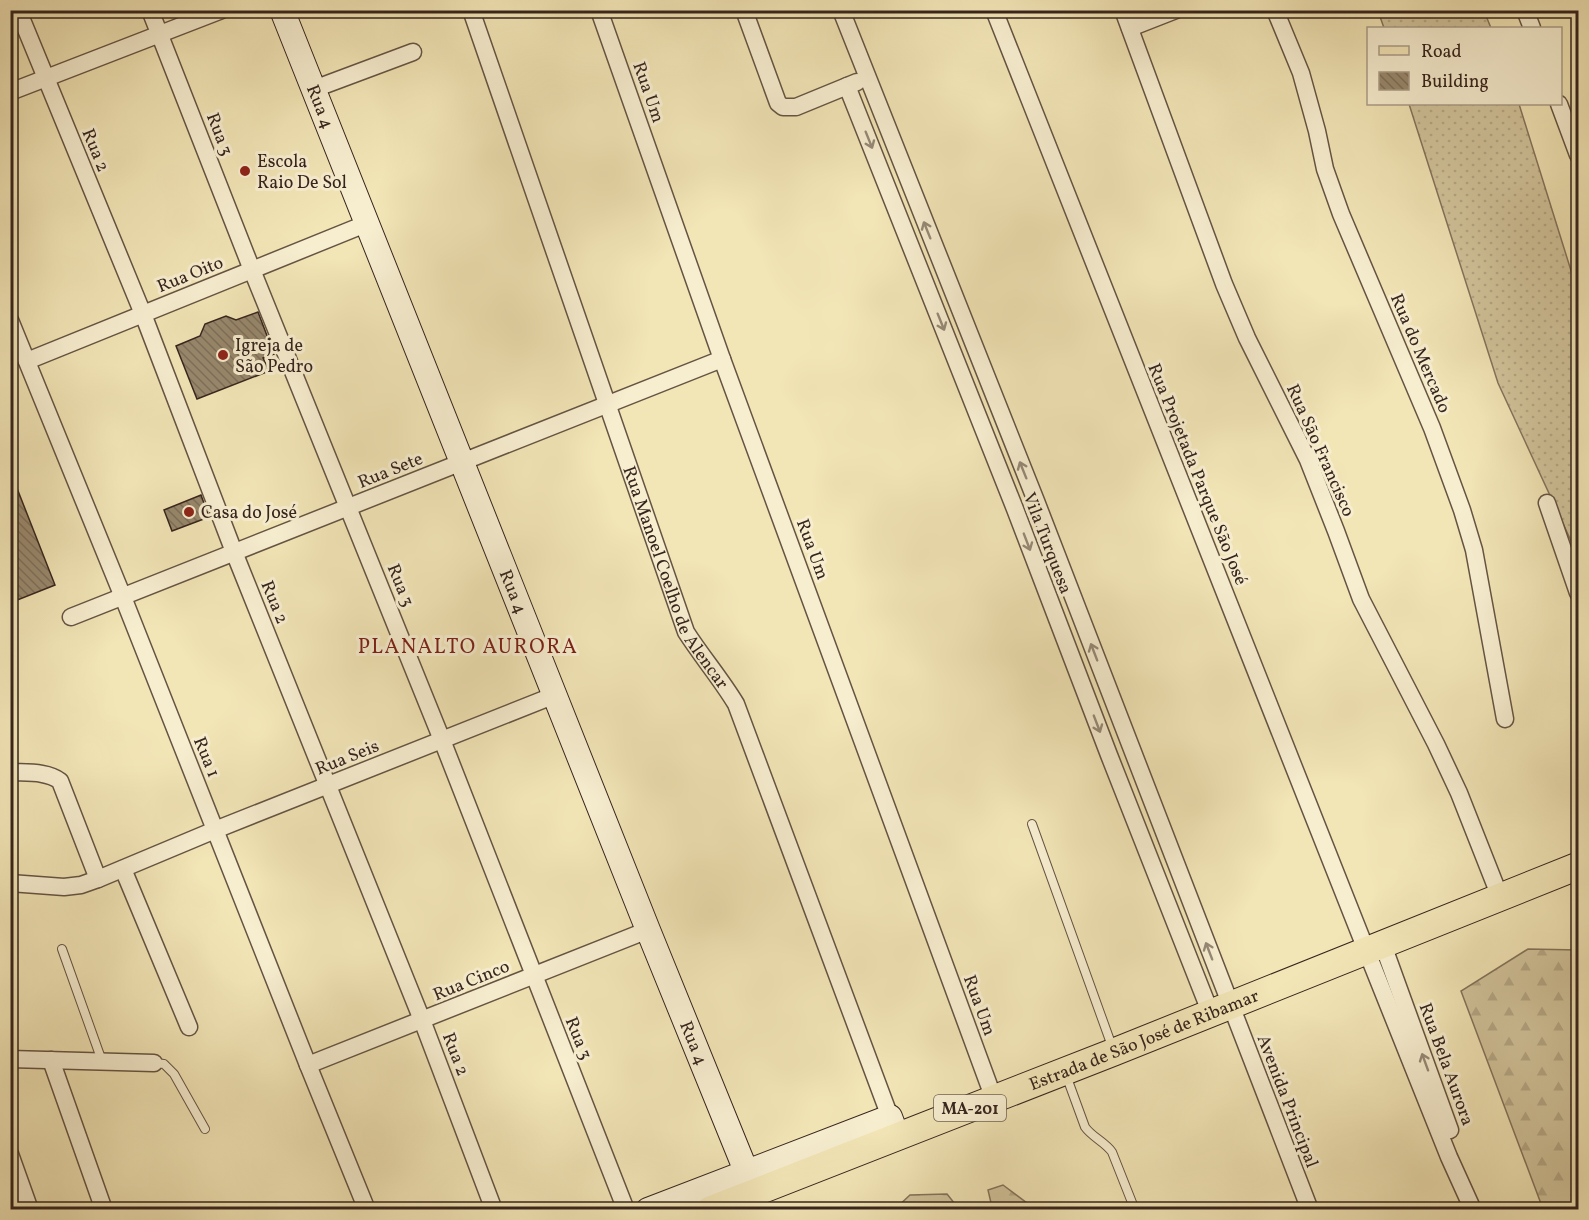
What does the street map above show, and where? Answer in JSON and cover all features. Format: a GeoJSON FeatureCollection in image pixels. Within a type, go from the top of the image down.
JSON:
{"type":"FeatureCollection","features":[{"type":"Feature","properties":{"kind":"main road","name":"Estrada de São José de Ribamar"},"geometry":{"type":"LineString","coordinates":[[710,1209],[894,1127],[994,1099],[1578,866]]}},
{"type":"Feature","properties":{"kind":"street","name":"Rua 2"},"geometry":{"type":"LineString","coordinates":[[18,10],[142,314],[234,552],[422,1020],[494,1209]]}},
{"type":"Feature","properties":{"kind":"street","name":"Rua 3"},"geometry":{"type":"LineString","coordinates":[[150,10],[252,270],[442,740],[626,1209]]}},
{"type":"Feature","properties":{"kind":"street"},"geometry":{"type":"LineString","coordinates":[[10,92],[222,10]]}},
{"type":"Feature","properties":{"kind":"street","name":"Rua 4"},"geometry":{"type":"LineString","coordinates":[[282,10],[746,1171]]}},
{"type":"Feature","properties":{"kind":"street","name":"Rua Manoel Coelho de Alencar"},"geometry":{"type":"LineString","coordinates":[[471,10],[686,632],[722,680],[736,704],[894,1127]]}},
{"type":"Feature","properties":{"kind":"street","name":"Rua Um"},"geometry":{"type":"LineString","coordinates":[[599,10],[722,359],[994,1099]]}},
{"type":"Feature","properties":{"kind":"street"},"geometry":{"type":"LineString","coordinates":[[744,10],[780,106],[787,108],[796,106],[867,78]]}},
{"type":"Feature","properties":{"kind":"street","name":"Vila Turquesa"},"geometry":{"type":"LineString","coordinates":[[841,10],[1131,747],[1221,1010]]}},
{"type":"Feature","properties":{"kind":"street","name":"Rua Projetada Parque São José"},"geometry":{"type":"LineString","coordinates":[[994,10],[1375,948]]}},
{"type":"Feature","properties":{"kind":"street","name":"Rua São Francisco"},"geometry":{"type":"LineString","coordinates":[[1123,10],[1224,284],[1247,338],[1308,460],[1361,599],[1459,793],[1500,897]]}},
{"type":"Feature","properties":{"kind":"street"},"geometry":{"type":"LineString","coordinates":[[1130,28],[1176,10]]}},
{"type":"Feature","properties":{"kind":"street","name":"Rua do Mercado"},"geometry":{"type":"LineString","coordinates":[[1275,10],[1301,73],[1325,169],[1341,214],[1431,428],[1462,510],[1474,550],[1505,719]]}},
{"type":"Feature","properties":{"kind":"street"},"geometry":{"type":"LineString","coordinates":[[1525,10],[1532,27]]}},
{"type":"Feature","properties":{"kind":"street"},"geometry":{"type":"LineString","coordinates":[[314,89],[413,52]]}},
{"type":"Feature","properties":{"kind":"street","name":"Vila Turquesa"},"geometry":{"type":"LineString","coordinates":[[847,86],[1015,509],[1109,755],[1221,1010]]}},
{"type":"Feature","properties":{"kind":"street"},"geometry":{"type":"LineString","coordinates":[[1559,105],[1578,155]]}},
{"type":"Feature","properties":{"kind":"street","name":"Rua Oito"},"geometry":{"type":"LineString","coordinates":[[27,361],[368,223]]}},
{"type":"Feature","properties":{"kind":"street"},"geometry":{"type":"LineString","coordinates":[[918,263],[937,255]]}},
{"type":"Feature","properties":{"kind":"street","name":"Rua 1"},"geometry":{"type":"LineString","coordinates":[[10,320],[367,1209]]}},
{"type":"Feature","properties":{"kind":"street","name":"Rua Sete"},"geometry":{"type":"LineString","coordinates":[[71,617],[722,359]]}},
{"type":"Feature","properties":{"kind":"street"},"geometry":{"type":"LineString","coordinates":[[1015,509],[1036,501]]}},
{"type":"Feature","properties":{"kind":"street"},"geometry":{"type":"LineString","coordinates":[[1547,503],[1578,593]]}},
{"type":"Feature","properties":{"kind":"street","name":"Rua Seis"},"geometry":{"type":"LineString","coordinates":[[10,883],[64,887],[81,885],[555,695]]}},
{"type":"Feature","properties":{"kind":"street"},"geometry":{"type":"LineString","coordinates":[[1109,755],[1131,747]]}},
{"type":"Feature","properties":{"kind":"street"},"geometry":{"type":"LineString","coordinates":[[10,772],[45,774],[60,781],[98,879]]}},
{"type":"Feature","properties":{"kind":"street"},"geometry":{"type":"LineString","coordinates":[[123,869],[189,1027]]}},
{"type":"Feature","properties":{"kind":"street","name":"Rua Cinco"},"geometry":{"type":"LineString","coordinates":[[308,1065],[648,930]]}},
{"type":"Feature","properties":{"kind":"street","name":"Rua Bela Aurora"},"geometry":{"type":"LineString","coordinates":[[1375,948],[1449,1157],[1471,1203]]}},
{"type":"Feature","properties":{"kind":"street","name":"Avenida Principal"},"geometry":{"type":"LineString","coordinates":[[1221,1010],[1310,1209]]}},
{"type":"Feature","properties":{"kind":"street"},"geometry":{"type":"LineString","coordinates":[[10,1059],[154,1063]]}},
{"type":"Feature","properties":{"kind":"street"},"geometry":{"type":"LineString","coordinates":[[51,1060],[104,1209]]}},
{"type":"Feature","properties":{"kind":"street","name":"Estrada de São José de Ribamar"},"geometry":{"type":"LineString","coordinates":[[648,1209],[746,1171],[894,1127]]}},
{"type":"Feature","properties":{"kind":"street"},"geometry":{"type":"LineString","coordinates":[[10,1154],[30,1209]]}},
{"type":"Feature","properties":{"kind":"lane"},"geometry":{"type":"LineString","coordinates":[[1032,824],[1114,1052]]}},
{"type":"Feature","properties":{"kind":"lane"},"geometry":{"type":"LineString","coordinates":[[62,949],[102,1061]]}},
{"type":"Feature","properties":{"kind":"lane"},"geometry":{"type":"LineString","coordinates":[[154,1063],[164,1064],[174,1074],[205,1128]]}},
{"type":"Feature","properties":{"kind":"lane"},"geometry":{"type":"LineString","coordinates":[[1064,1072],[1085,1127],[1112,1152],[1135,1209]]}},
{"type":"Feature","properties":{"kind":"green space"},"geometry":{"type":"Polygon","coordinates":[[[1378,11],[1484,11],[1491,27],[1384,27],[1378,11]]]}},
{"type":"Feature","properties":{"kind":"green space"},"geometry":{"type":"Polygon","coordinates":[[[1409,105],[1519,105],[1578,293],[1578,556],[1498,383],[1409,105]]]}},
{"type":"Feature","properties":{"kind":"green space"},"geometry":{"type":"Polygon","coordinates":[[[1528,949],[1578,950],[1578,1209],[1543,1209],[1461,991],[1528,949]]]}},
{"type":"Feature","properties":{"kind":"green space"},"geometry":{"type":"Polygon","coordinates":[[[1003,1185],[1035,1209],[986,1209],[992,1207],[988,1190],[1003,1185]]]}},
{"type":"Feature","properties":{"kind":"green space"},"geometry":{"type":"Polygon","coordinates":[[[947,1194],[959,1209],[895,1209],[910,1195],[947,1194]]]}},
{"type":"Feature","properties":{"kind":"building","name":"Igreja de São Pedro"},"geometry":{"type":"Polygon","coordinates":[[[258,312],[274,354],[263,358],[269,371],[197,399],[176,346],[200,336],[205,324],[226,316],[236,320],[258,312]]]}},
{"type":"Feature","properties":{"kind":"building"},"geometry":{"type":"Polygon","coordinates":[[[10,474],[55,585],[10,603],[10,474]]]}},
{"type":"Feature","properties":{"kind":"building","name":"Casa do José"},"geometry":{"type":"Polygon","coordinates":[[[201,495],[209,517],[172,531],[164,510],[201,495]]]}},
{"type":"Feature","properties":{"kind":"place","name":"Escola Raio De Sol"},"geometry":{"type":"Point","coordinates":[245,171]}},
{"type":"Feature","properties":{"kind":"place","name":"Igreja de São Pedro"},"geometry":{"type":"Point","coordinates":[223,355]}},
{"type":"Feature","properties":{"kind":"place","name":"Casa do José"},"geometry":{"type":"Point","coordinates":[189,512]}},
{"type":"Feature","properties":{"kind":"district","name":"PLANALTO AURORA"},"geometry":{"type":"Point","coordinates":[468,646]}}]}
